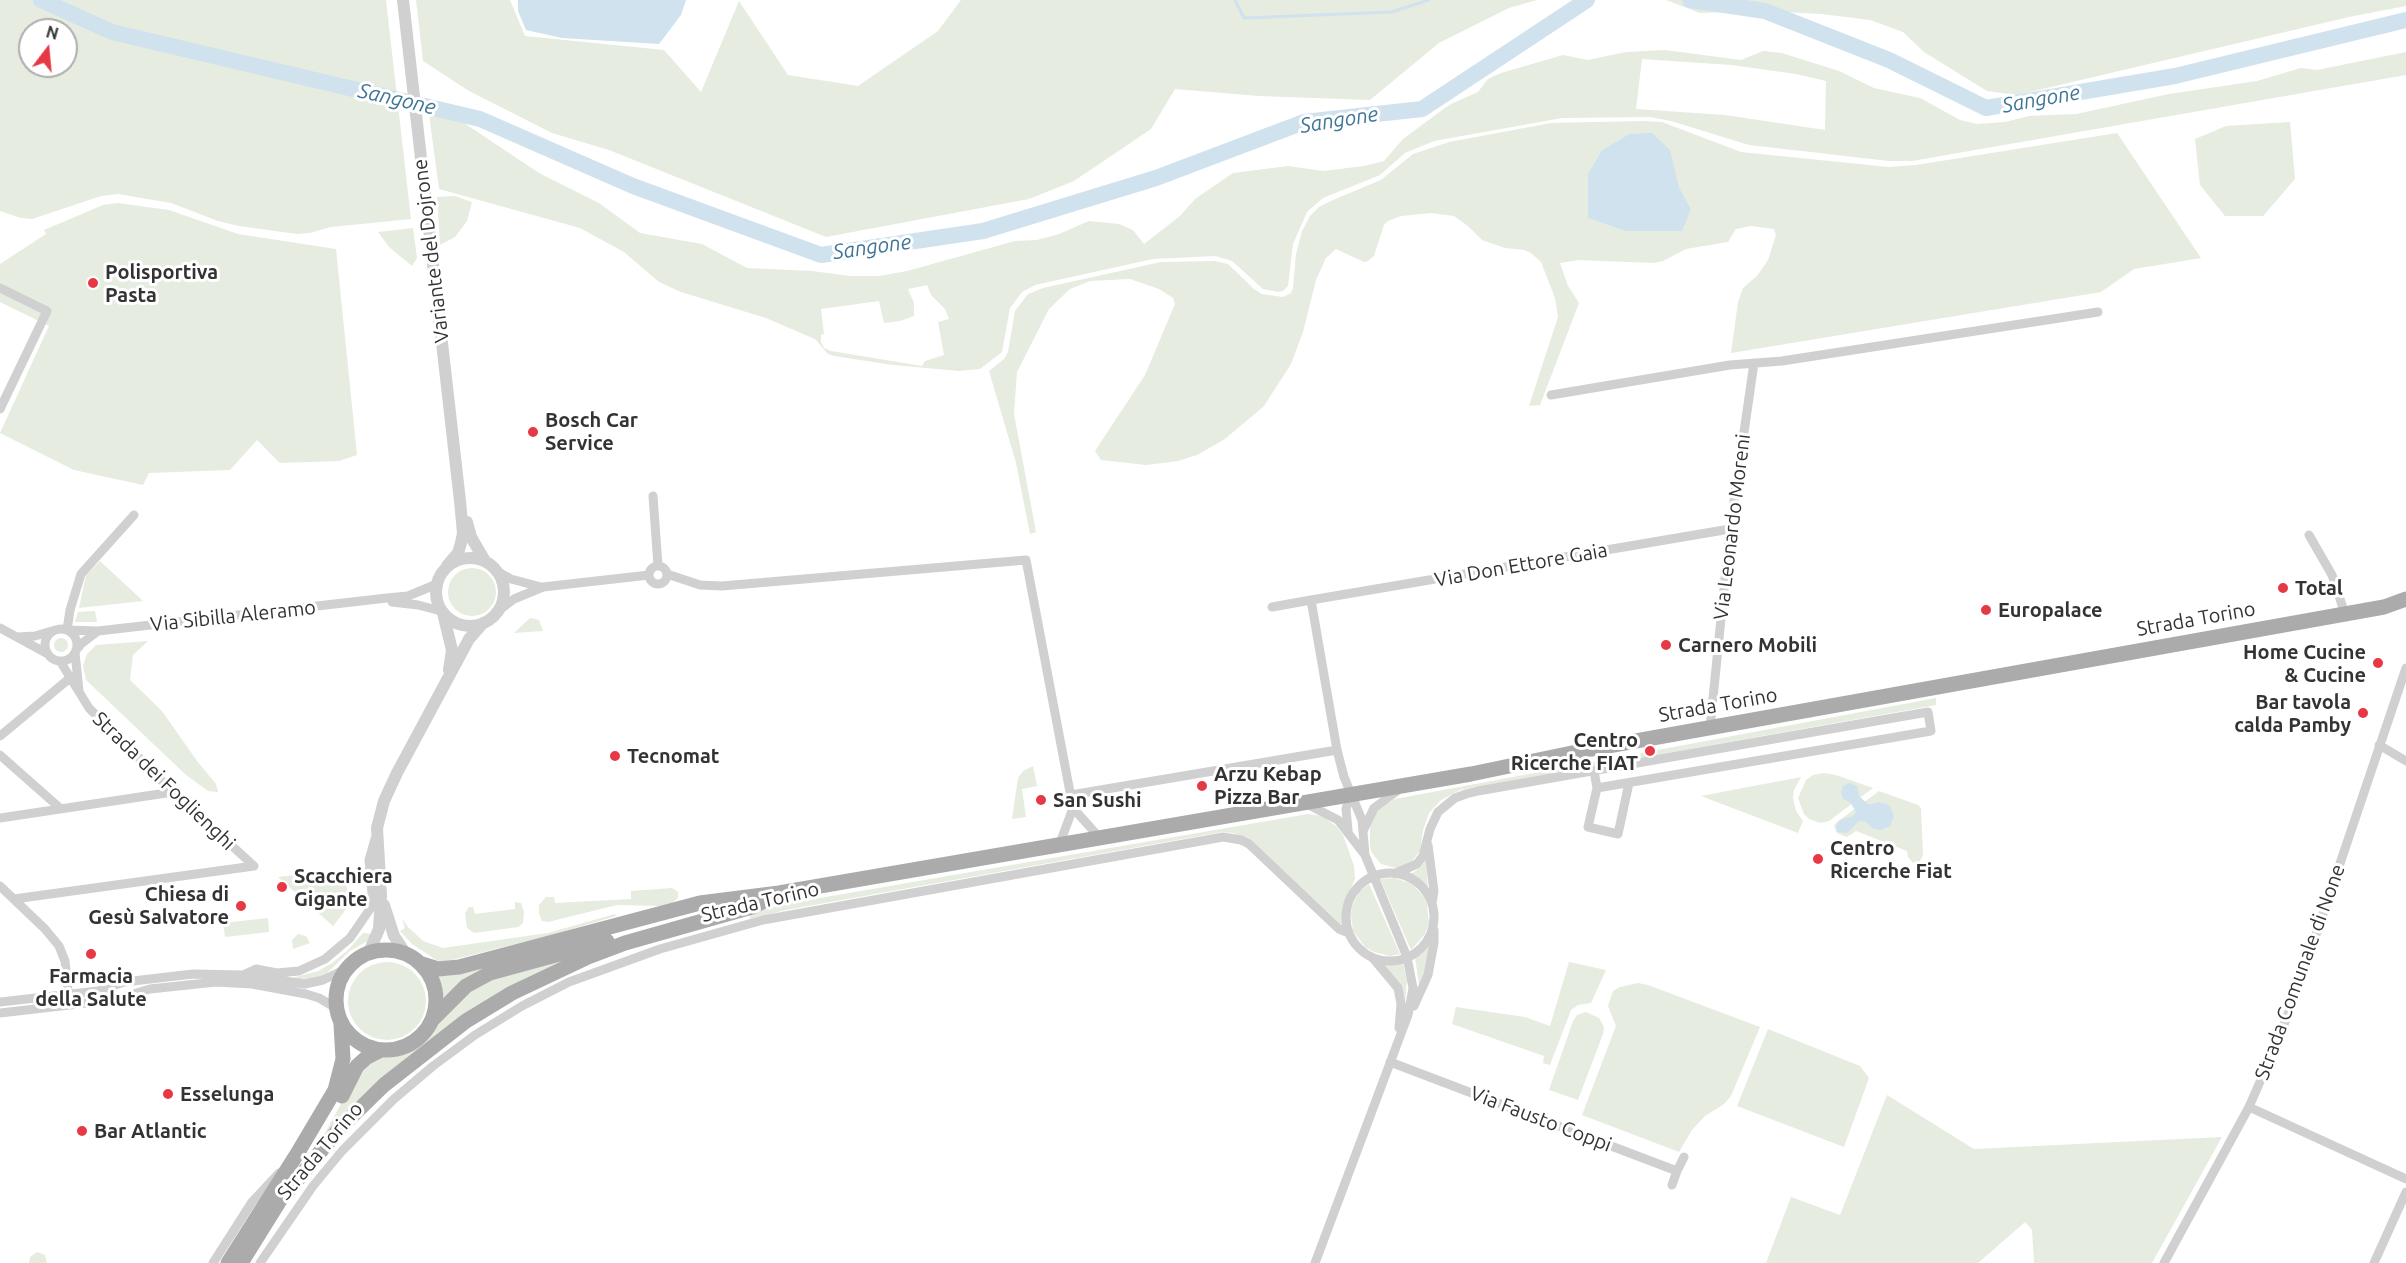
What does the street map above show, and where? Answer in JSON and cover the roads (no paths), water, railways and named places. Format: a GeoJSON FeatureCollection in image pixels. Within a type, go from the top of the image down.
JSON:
{"type":"FeatureCollection","features":[{"type":"Feature","properties":{"kind":"main road","name":"Strada Torino"},"geometry":{"type":"LineString","coordinates":[[422,964],[446,969],[700,903],[779,893],[1098,836],[1410,784],[2384,607],[2406,599]]}},
{"type":"Feature","properties":{"kind":"main road","name":"Strada Torino"},"geometry":{"type":"LineString","coordinates":[[2384,607],[2406,611]]}},
{"type":"Feature","properties":{"kind":"main road","name":"Strada Torino"},"geometry":{"type":"LineString","coordinates":[[433,1019],[466,986],[490,973],[779,893]]}},
{"type":"Feature","properties":{"kind":"main road"},"geometry":{"type":"LineString","coordinates":[[284,1196],[339,1129],[376,1092],[466,1021],[512,993],[588,957],[752,907],[779,893]]}},
{"type":"Feature","properties":{"kind":"main road"},"geometry":{"type":"LineString","coordinates":[[228,1263],[297,1154],[339,1080],[343,1059],[341,1024],[336,1008],[336,988],[346,969],[354,960],[369,952],[383,949],[406,954],[422,964],[430,974],[435,988],[436,1004],[433,1019],[420,1038],[410,1044],[399,1049],[381,1050],[361,1044],[349,1035],[341,1024]]}},
{"type":"Feature","properties":{"kind":"main road"},"geometry":{"type":"LineString","coordinates":[[240,1263],[284,1196],[334,1111],[357,1066],[367,1057],[381,1050]]}},
{"type":"Feature","properties":{"kind":"street","name":"Variante del Dojrone"},"geometry":{"type":"LineString","coordinates":[[403,0],[463,533],[458,553],[447,566]]}},
{"type":"Feature","properties":{"kind":"street"},"geometry":{"type":"LineString","coordinates":[[0,288],[47,311],[0,409]]}},
{"type":"Feature","properties":{"kind":"street"},"geometry":{"type":"LineString","coordinates":[[1551,395],[1730,365],[1782,361],[2098,312]]}},
{"type":"Feature","properties":{"kind":"street","name":"Via Leonardo Moreni"},"geometry":{"type":"LineString","coordinates":[[1710,728],[1730,529],[1754,363]]}},
{"type":"Feature","properties":{"kind":"street"},"geometry":{"type":"LineString","coordinates":[[652,496],[658,566]]}},
{"type":"Feature","properties":{"kind":"street","name":"Variante del Dojrone"},"geometry":{"type":"LineString","coordinates":[[460,501],[471,537],[485,561]]}},
{"type":"Feature","properties":{"kind":"street"},"geometry":{"type":"LineString","coordinates":[[18,637],[67,630],[70,610],[81,574],[134,515]]}},
{"type":"Feature","properties":{"kind":"street","name":"Via Don Ettore Gaia"},"geometry":{"type":"LineString","coordinates":[[1272,607],[1730,529]]}},
{"type":"Feature","properties":{"kind":"street"},"geometry":{"type":"LineString","coordinates":[[2309,535],[2332,575],[2345,614]]}},
{"type":"Feature","properties":{"kind":"street"},"geometry":{"type":"LineString","coordinates":[[446,680],[452,650],[436,596],[437,584],[447,566],[457,560],[467,558],[485,561],[511,579],[543,587]]}},
{"type":"Feature","properties":{"kind":"street"},"geometry":{"type":"LineString","coordinates":[[667,574],[663,583],[657,585],[651,582],[648,575],[652,567],[658,566],[663,567],[667,574],[692,584],[722,586],[1026,560],[1073,808],[1060,843]]}},
{"type":"Feature","properties":{"kind":"street"},"geometry":{"type":"LineString","coordinates":[[497,612],[501,606],[504,590],[498,572]]}},
{"type":"Feature","properties":{"kind":"street"},"geometry":{"type":"LineString","coordinates":[[243,975],[256,969],[277,973],[299,970],[325,959],[350,938],[370,909],[372,894],[369,860],[384,801],[446,680],[469,639],[483,623],[514,599],[543,587],[648,575]]}},
{"type":"Feature","properties":{"kind":"street","name":"Via Sibilla Aleramo"},"geometry":{"type":"LineString","coordinates":[[67,630],[99,631],[408,596],[437,584]]}},
{"type":"Feature","properties":{"kind":"street","name":"Via Sibilla Aleramo"},"geometry":{"type":"LineString","coordinates":[[368,600],[411,604],[442,612]]}},
{"type":"Feature","properties":{"kind":"street"},"geometry":{"type":"LineString","coordinates":[[1311,600],[1337,750],[1350,794],[1358,809],[1365,855],[1407,957],[1413,988],[1408,1016]]}},
{"type":"Feature","properties":{"kind":"street"},"geometry":{"type":"LineString","coordinates":[[442,612],[460,624],[472,626],[483,623]]}},
{"type":"Feature","properties":{"kind":"street","name":"Strada dei Foglienghi"},"geometry":{"type":"LineString","coordinates":[[0,628],[60,661],[89,708],[173,792],[254,866],[14,898]]}},
{"type":"Feature","properties":{"kind":"street","name":"Strada dei Foglienghi"},"geometry":{"type":"LineString","coordinates":[[67,630],[76,639],[79,691]]}},
{"type":"Feature","properties":{"kind":"street"},"geometry":{"type":"LineString","coordinates":[[48,654],[46,642],[54,631]]}},
{"type":"Feature","properties":{"kind":"street"},"geometry":{"type":"LineString","coordinates":[[60,661],[70,658],[81,644],[99,631]]}},
{"type":"Feature","properties":{"kind":"street","name":"Strada Comunale di None"},"geometry":{"type":"LineString","coordinates":[[2164,1263],[2249,1107],[2296,994],[2406,668]]}},
{"type":"Feature","properties":{"kind":"street"},"geometry":{"type":"LineString","coordinates":[[0,736],[70,678]]}},
{"type":"Feature","properties":{"kind":"street"},"geometry":{"type":"LineString","coordinates":[[1434,925],[1425,943],[1407,957],[1390,961],[1372,957],[1362,951],[1349,933],[1346,914],[1350,897],[1361,883],[1373,876],[1396,873],[1417,864],[1423,856],[1438,812],[1455,798],[1479,791],[1928,712],[1931,731],[1597,788]]}},
{"type":"Feature","properties":{"kind":"street"},"geometry":{"type":"LineString","coordinates":[[2379,745],[2406,761]]}},
{"type":"Feature","properties":{"kind":"street"},"geometry":{"type":"LineString","coordinates":[[1071,795],[1337,750]]}},
{"type":"Feature","properties":{"kind":"street"},"geometry":{"type":"LineString","coordinates":[[0,755],[61,809]]}},
{"type":"Feature","properties":{"kind":"street"},"geometry":{"type":"LineString","coordinates":[[1640,763],[1642,782]]}},
{"type":"Feature","properties":{"kind":"street"},"geometry":{"type":"LineString","coordinates":[[1594,771],[1597,788],[1588,827],[1618,834],[1629,783]]}},
{"type":"Feature","properties":{"kind":"street"},"geometry":{"type":"LineString","coordinates":[[1363,831],[1371,811],[1379,802],[1410,784]]}},
{"type":"Feature","properties":{"kind":"street"},"geometry":{"type":"LineString","coordinates":[[0,818],[173,792]]}},
{"type":"Feature","properties":{"kind":"street"},"geometry":{"type":"LineString","coordinates":[[1348,833],[1346,809],[1350,794]]}},
{"type":"Feature","properties":{"kind":"street"},"geometry":{"type":"LineString","coordinates":[[1303,802],[1332,815],[1365,855]]}},
{"type":"Feature","properties":{"kind":"street"},"geometry":{"type":"LineString","coordinates":[[1073,808],[1098,836]]}},
{"type":"Feature","properties":{"kind":"street"},"geometry":{"type":"LineString","coordinates":[[369,952],[379,929],[381,895],[378,828]]}},
{"type":"Feature","properties":{"kind":"street","name":"Strada Torino"},"geometry":{"type":"LineString","coordinates":[[260,1263],[313,1186],[342,1151],[394,1099],[433,1066],[475,1035],[522,1006],[569,982],[660,949],[764,920],[1222,837],[1240,840],[1256,850],[1339,929],[1349,933]]}},
{"type":"Feature","properties":{"kind":"street"},"geometry":{"type":"LineString","coordinates":[[1315,1263],[1398,1041],[1428,975],[1434,943],[1432,903],[1434,891],[1428,843]]}},
{"type":"Feature","properties":{"kind":"street"},"geometry":{"type":"LineString","coordinates":[[1396,873],[1415,880],[1428,894],[1432,903]]}},
{"type":"Feature","properties":{"kind":"street"},"geometry":{"type":"LineString","coordinates":[[0,885],[59,946],[65,962],[70,1005]]}},
{"type":"Feature","properties":{"kind":"street"},"geometry":{"type":"LineString","coordinates":[[381,895],[394,936],[406,954]]}},
{"type":"Feature","properties":{"kind":"street"},"geometry":{"type":"LineString","coordinates":[[1372,957],[1398,988],[1401,1004],[1398,1041]]}},
{"type":"Feature","properties":{"kind":"street"},"geometry":{"type":"LineString","coordinates":[[0,1002],[98,991],[124,982],[193,974],[243,975],[305,984],[323,980],[346,969]]}},
{"type":"Feature","properties":{"kind":"street"},"geometry":{"type":"LineString","coordinates":[[0,1013],[113,1000],[150,988],[225,982],[252,984],[306,994],[325,1000],[336,1008]]}},
{"type":"Feature","properties":{"kind":"street","name":"Via Fausto Coppi"},"geometry":{"type":"LineString","coordinates":[[1390,1062],[1677,1171]]}},
{"type":"Feature","properties":{"kind":"street"},"geometry":{"type":"LineString","coordinates":[[2249,1107],[2406,1179]]}},
{"type":"Feature","properties":{"kind":"street"},"geometry":{"type":"LineString","coordinates":[[213,1263],[252,1202],[297,1154]]}},
{"type":"Feature","properties":{"kind":"street"},"geometry":{"type":"LineString","coordinates":[[1672,1185],[1684,1157]]}},
{"type":"Feature","properties":{"kind":"street"},"geometry":{"type":"LineString","coordinates":[[2374,1263],[2406,1192]]}},
{"type":"Feature","properties":{"kind":"water"},"geometry":{"type":"Polygon","coordinates":[[[518,0],[686,0],[681,15],[659,44],[562,38],[526,30],[518,11],[518,0]]]}},
{"type":"Feature","properties":{"kind":"water"},"geometry":{"type":"Polygon","coordinates":[[[1652,133],[1670,150],[1679,187],[1691,209],[1682,231],[1625,231],[1588,218],[1588,173],[1602,150],[1629,134],[1652,133]]]}},
{"type":"Feature","properties":{"kind":"water"},"geometry":{"type":"Polygon","coordinates":[[[1850,783],[1857,786],[1859,796],[1869,805],[1878,802],[1889,805],[1894,816],[1890,826],[1881,830],[1874,829],[1866,822],[1859,821],[1847,833],[1837,832],[1836,826],[1840,820],[1853,816],[1856,812],[1850,802],[1843,799],[1841,793],[1843,786],[1850,783]]]}},
{"type":"Feature","properties":{"kind":"waterway","name":"Sangone"},"geometry":{"type":"LineString","coordinates":[[41,0],[112,32],[480,119],[633,186],[821,255],[983,231],[1156,178],[1304,122],[1422,109],[1587,0]]}},
{"type":"Feature","properties":{"kind":"waterway"},"geometry":{"type":"LineString","coordinates":[[1235,0],[1244,18],[1391,12],[1429,0]]}},
{"type":"Feature","properties":{"kind":"waterway","name":"Sangone"},"geometry":{"type":"LineString","coordinates":[[1690,0],[1765,11],[1889,60],[1986,108],[2175,76],[2406,20]]}},
{"type":"Feature","properties":{"kind":"place","name":"Polisportiva Pasta"},"geometry":{"type":"Point","coordinates":[93,283]}},
{"type":"Feature","properties":{"kind":"place","name":"Bosch Car Service"},"geometry":{"type":"Point","coordinates":[533,432]}},
{"type":"Feature","properties":{"kind":"place","name":"Total"},"geometry":{"type":"Point","coordinates":[2283,588]}},
{"type":"Feature","properties":{"kind":"place","name":"Europalace"},"geometry":{"type":"Point","coordinates":[1986,610]}},
{"type":"Feature","properties":{"kind":"place","name":"Carnero Mobili"},"geometry":{"type":"Point","coordinates":[1666,645]}},
{"type":"Feature","properties":{"kind":"place","name":"Home Cucine & Cucine"},"geometry":{"type":"Point","coordinates":[2378,663]}},
{"type":"Feature","properties":{"kind":"place","name":"Bar tavola calda Pamby"},"geometry":{"type":"Point","coordinates":[2363,713]}},
{"type":"Feature","properties":{"kind":"place","name":"Centro Ricerche FIAT"},"geometry":{"type":"Point","coordinates":[1650,751]}},
{"type":"Feature","properties":{"kind":"place","name":"Tecnomat"},"geometry":{"type":"Point","coordinates":[615,756]}},
{"type":"Feature","properties":{"kind":"place","name":"Arzu Kebap Pizza Bar"},"geometry":{"type":"Point","coordinates":[1202,786]}},
{"type":"Feature","properties":{"kind":"place","name":"San Sushi"},"geometry":{"type":"Point","coordinates":[1041,800]}},
{"type":"Feature","properties":{"kind":"place","name":"Centro Ricerche Fiat"},"geometry":{"type":"Point","coordinates":[1818,859]}},
{"type":"Feature","properties":{"kind":"place","name":"Scacchiera Gigante"},"geometry":{"type":"Point","coordinates":[282,887]}},
{"type":"Feature","properties":{"kind":"place","name":"Chiesa di Gesù Salvatore"},"geometry":{"type":"Point","coordinates":[241,906]}},
{"type":"Feature","properties":{"kind":"place","name":"Farmacia della Salute"},"geometry":{"type":"Point","coordinates":[91,954]}},
{"type":"Feature","properties":{"kind":"place","name":"Esselunga"},"geometry":{"type":"Point","coordinates":[168,1094]}},
{"type":"Feature","properties":{"kind":"place","name":"Bar Atlantic"},"geometry":{"type":"Point","coordinates":[82,1131]}}]}
